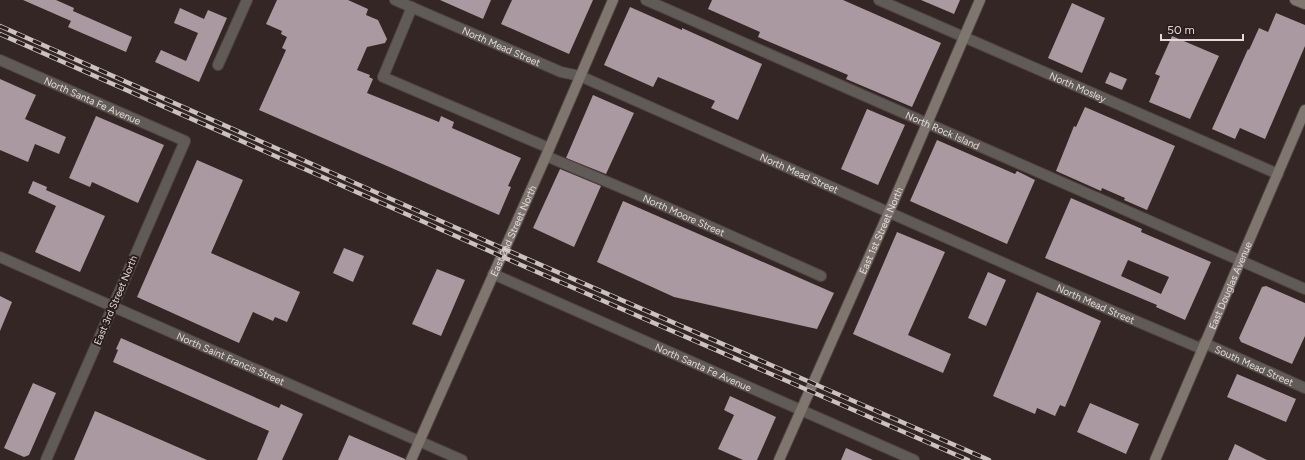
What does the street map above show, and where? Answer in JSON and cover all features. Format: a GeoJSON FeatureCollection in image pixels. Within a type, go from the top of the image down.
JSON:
{"type":"FeatureCollection","features":[{"type":"Feature","properties":{"kind":"street"},"geometry":{"type":"LineString","coordinates":[[218,64],[247,0]]}},
{"type":"Feature","properties":{"kind":"street","name":"North Mead Street"},"geometry":{"type":"LineString","coordinates":[[395,0],[561,72],[580,76],[1110,310],[1203,346]]}},
{"type":"Feature","properties":{"kind":"street","name":"East 2nd Street North"},"geometry":{"type":"LineString","coordinates":[[411,460],[548,152],[613,0]]}},
{"type":"Feature","properties":{"kind":"street","name":"North Rock Island"},"geometry":{"type":"LineString","coordinates":[[646,0],[1305,289]]}},
{"type":"Feature","properties":{"kind":"street","name":"North Mosley"},"geometry":{"type":"LineString","coordinates":[[879,0],[1278,174]]}},
{"type":"Feature","properties":{"kind":"street","name":"East 1st Street North"},"geometry":{"type":"LineString","coordinates":[[779,460],[889,212],[980,0]]}},
{"type":"Feature","properties":{"kind":"street"},"geometry":{"type":"LineString","coordinates":[[1295,0],[1305,4]]}},
{"type":"Feature","properties":{"kind":"street","name":"North Moore Street"},"geometry":{"type":"LineString","coordinates":[[412,7],[383,77],[548,152],[628,191],[821,276]]}},
{"type":"Feature","properties":{"kind":"street","name":"North Santa Fe Avenue"},"geometry":{"type":"LineString","coordinates":[[0,60],[186,141]]}},
{"type":"Feature","properties":{"kind":"street","name":"East Douglas Avenue"},"geometry":{"type":"LineString","coordinates":[[1155,460],[1305,110]]}},
{"type":"Feature","properties":{"kind":"street","name":"East 3rd Street North"},"geometry":{"type":"LineString","coordinates":[[46,460],[186,141]]}},
{"type":"Feature","properties":{"kind":"street","name":"North Saint Francis Street"},"geometry":{"type":"LineString","coordinates":[[0,257],[462,460]]}},
{"type":"Feature","properties":{"kind":"street","name":"North Santa Fe Avenue"},"geometry":{"type":"LineString","coordinates":[[493,274],[914,460]]}},
{"type":"Feature","properties":{"kind":"street","name":"South Mead Street"},"geometry":{"type":"LineString","coordinates":[[1203,346],[1305,388]]}},
{"type":"Feature","properties":{"kind":"building"},"geometry":{"type":"Polygon","coordinates":[[[23,0],[56,0],[74,8],[73,11],[132,37],[126,52],[68,27],[71,21],[23,0]]]}},
{"type":"Feature","properties":{"kind":"building"},"geometry":{"type":"Polygon","coordinates":[[[277,0],[348,0],[368,9],[366,15],[378,20],[387,39],[385,43],[367,47],[357,70],[370,75],[369,77],[373,79],[367,93],[439,122],[441,116],[454,122],[452,128],[521,158],[508,186],[511,187],[499,215],[259,110],[286,50],[282,48],[287,37],[281,34],[282,31],[266,24],[277,0]]]}},
{"type":"Feature","properties":{"kind":"building"},"geometry":{"type":"Polygon","coordinates":[[[440,0],[491,0],[483,19],[440,0]]]}},
{"type":"Feature","properties":{"kind":"building"},"geometry":{"type":"Polygon","coordinates":[[[512,0],[593,0],[569,54],[501,24],[512,0]]]}},
{"type":"Feature","properties":{"kind":"building"},"geometry":{"type":"Polygon","coordinates":[[[712,0],[843,0],[941,43],[912,107],[846,79],[848,75],[758,37],[760,32],[708,9],[712,0]]]}},
{"type":"Feature","properties":{"kind":"building"},"geometry":{"type":"Polygon","coordinates":[[[921,0],[960,0],[954,14],[921,0]]]}},
{"type":"Feature","properties":{"kind":"building"},"geometry":{"type":"Polygon","coordinates":[[[1072,3],[1105,18],[1082,73],[1048,58],[1072,3]]]}},
{"type":"Feature","properties":{"kind":"building"},"geometry":{"type":"Polygon","coordinates":[[[630,7],[682,30],[682,28],[762,64],[738,120],[711,108],[715,101],[658,77],[653,87],[604,65],[630,7]]]}},
{"type":"Feature","properties":{"kind":"building"},"geometry":{"type":"Polygon","coordinates":[[[180,8],[204,19],[208,10],[227,18],[199,82],[155,62],[161,50],[186,61],[198,33],[174,23],[180,8]]]}},
{"type":"Feature","properties":{"kind":"building"},"geometry":{"type":"Polygon","coordinates":[[[1276,13],[1305,25],[1305,46],[1265,139],[1240,128],[1235,139],[1212,129],[1259,28],[1268,32],[1276,13]]]}},
{"type":"Feature","properties":{"kind":"building"},"geometry":{"type":"Polygon","coordinates":[[[1172,36],[1219,56],[1190,119],[1149,102],[1160,76],[1155,74],[1172,36]]]}},
{"type":"Feature","properties":{"kind":"building"},"geometry":{"type":"Polygon","coordinates":[[[1110,72],[1127,79],[1122,90],[1105,83],[1110,72]]]}},
{"type":"Feature","properties":{"kind":"building"},"geometry":{"type":"Polygon","coordinates":[[[0,79],[36,95],[25,119],[66,137],[59,154],[35,144],[28,162],[0,150],[0,79]]]}},
{"type":"Feature","properties":{"kind":"building"},"geometry":{"type":"Polygon","coordinates":[[[593,95],[634,113],[606,174],[566,158],[593,95]]]}},
{"type":"Feature","properties":{"kind":"building"},"geometry":{"type":"Polygon","coordinates":[[[1085,107],[1175,146],[1147,210],[1102,188],[1101,191],[1056,171],[1074,126],[1076,127],[1085,107]]]}},
{"type":"Feature","properties":{"kind":"building"},"geometry":{"type":"Polygon","coordinates":[[[867,109],[905,125],[878,185],[841,169],[867,109]]]}},
{"type":"Feature","properties":{"kind":"building"},"geometry":{"type":"Polygon","coordinates":[[[96,116],[164,145],[138,203],[92,182],[90,187],[69,178],[96,116]]]}},
{"type":"Feature","properties":{"kind":"building"},"geometry":{"type":"Polygon","coordinates":[[[937,140],[1015,174],[1017,171],[1035,180],[1007,244],[910,201],[937,140]]]}},
{"type":"Feature","properties":{"kind":"building"},"geometry":{"type":"Polygon","coordinates":[[[197,160],[243,180],[211,253],[300,292],[287,322],[275,317],[273,321],[253,312],[239,343],[137,297],[197,160]]]}},
{"type":"Feature","properties":{"kind":"building"},"geometry":{"type":"Polygon","coordinates":[[[560,169],[601,186],[574,247],[533,228],[560,169]]]}},
{"type":"Feature","properties":{"kind":"building"},"geometry":{"type":"Polygon","coordinates":[[[33,181],[47,187],[46,190],[105,216],[80,272],[35,252],[56,206],[28,193],[33,181]]]}},
{"type":"Feature","properties":{"kind":"building"},"geometry":{"type":"Polygon","coordinates":[[[1071,198],[1142,229],[1141,232],[1211,262],[1185,320],[1156,307],[1157,305],[1045,258],[1071,198]],[[1128,260],[1121,276],[1161,294],[1169,277],[1128,260]]]}},
{"type":"Feature","properties":{"kind":"building"},"geometry":{"type":"Polygon","coordinates":[[[623,201],[834,293],[817,329],[674,297],[597,262],[623,201]]]}},
{"type":"Feature","properties":{"kind":"building"},"geometry":{"type":"Polygon","coordinates":[[[897,232],[945,252],[908,335],[951,354],[943,373],[853,334],[897,232]]]}},
{"type":"Feature","properties":{"kind":"building"},"geometry":{"type":"Polygon","coordinates":[[[344,248],[364,256],[353,282],[333,273],[344,248]]]}},
{"type":"Feature","properties":{"kind":"building"},"geometry":{"type":"Polygon","coordinates":[[[437,269],[465,280],[441,336],[412,324],[437,269]]]}},
{"type":"Feature","properties":{"kind":"building"},"geometry":{"type":"Polygon","coordinates":[[[988,272],[1006,280],[986,326],[968,318],[988,272]]]}},
{"type":"Feature","properties":{"kind":"building"},"geometry":{"type":"Polygon","coordinates":[[[1266,286],[1305,303],[1305,336],[1292,364],[1241,342],[1239,338],[1262,287],[1266,286]]]}},
{"type":"Feature","properties":{"kind":"building"},"geometry":{"type":"Polygon","coordinates":[[[1037,292],[1101,321],[1065,407],[1060,405],[1055,416],[1037,408],[1035,414],[993,396],[1037,292]]]}},
{"type":"Feature","properties":{"kind":"building"},"geometry":{"type":"Polygon","coordinates":[[[0,296],[12,302],[0,331],[0,296]]]}},
{"type":"Feature","properties":{"kind":"building"},"geometry":{"type":"Polygon","coordinates":[[[121,338],[279,408],[281,404],[303,414],[282,460],[257,460],[269,431],[113,362],[118,350],[116,349],[121,338]]]}},
{"type":"Feature","properties":{"kind":"building"},"geometry":{"type":"Polygon","coordinates":[[[1237,374],[1296,399],[1286,422],[1227,397],[1237,374]]]}},
{"type":"Feature","properties":{"kind":"building"},"geometry":{"type":"Polygon","coordinates":[[[33,383],[56,393],[29,455],[24,457],[4,448],[33,383]]]}},
{"type":"Feature","properties":{"kind":"building"},"geometry":{"type":"Polygon","coordinates":[[[730,396],[776,417],[757,460],[743,460],[718,449],[734,415],[724,410],[730,396]]]}},
{"type":"Feature","properties":{"kind":"building"},"geometry":{"type":"Polygon","coordinates":[[[1090,403],[1139,424],[1126,454],[1077,432],[1090,403]]]}},
{"type":"Feature","properties":{"kind":"building"},"geometry":{"type":"Polygon","coordinates":[[[95,411],[207,460],[74,460],[95,411]]]}},
{"type":"Feature","properties":{"kind":"building"},"geometry":{"type":"Polygon","coordinates":[[[349,435],[405,459],[405,460],[338,460],[349,435]]]}},
{"type":"Feature","properties":{"kind":"building"},"geometry":{"type":"Polygon","coordinates":[[[1235,444],[1267,460],[1228,460],[1235,444]]]}},
{"type":"Feature","properties":{"kind":"building"},"geometry":{"type":"Polygon","coordinates":[[[846,448],[873,460],[841,460],[846,448]]]}},
{"type":"Feature","properties":{"kind":"railway"},"geometry":{"type":"LineString","coordinates":[[0,26],[486,241],[989,460]]}},
{"type":"Feature","properties":{"kind":"railway"},"geometry":{"type":"LineString","coordinates":[[0,34],[521,265],[968,460]]}}]}
